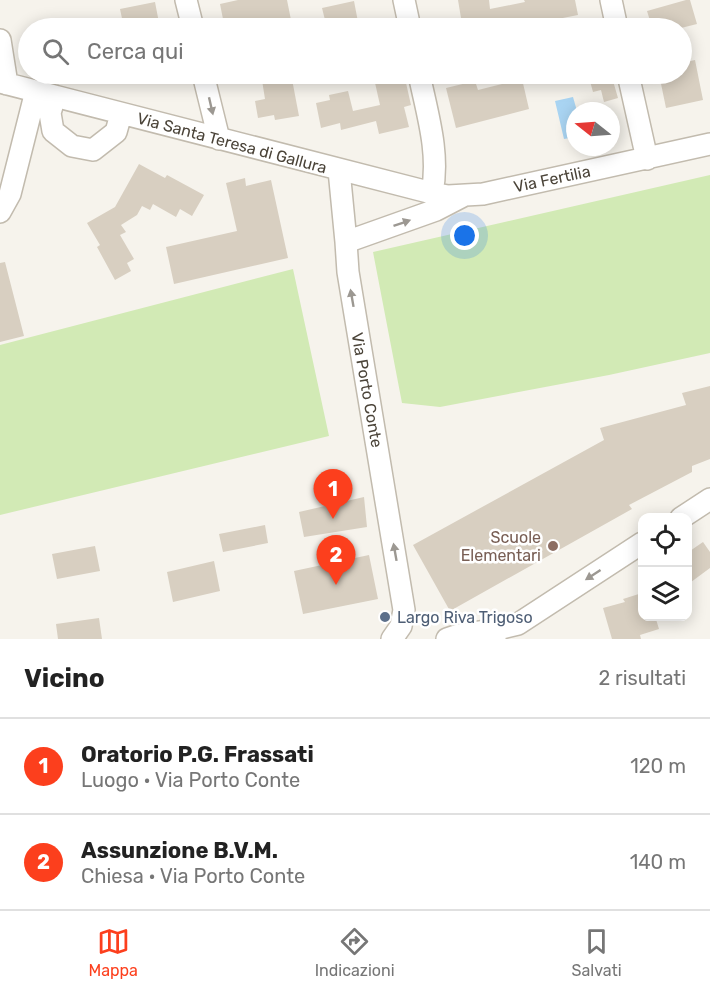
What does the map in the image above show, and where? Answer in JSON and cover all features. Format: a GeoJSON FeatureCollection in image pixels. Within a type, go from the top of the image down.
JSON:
{"type":"FeatureCollection","features":[{"type":"Feature","properties":{"kind":"street"},"geometry":{"type":"LineString","coordinates":[[186,0],[190,18]]}},
{"type":"Feature","properties":{"kind":"street"},"geometry":{"type":"LineString","coordinates":[[404,0],[408,18]]}},
{"type":"Feature","properties":{"kind":"street"},"geometry":{"type":"LineString","coordinates":[[611,0],[615,18]]}},
{"type":"Feature","properties":{"kind":"street"},"geometry":{"type":"LineString","coordinates":[[0,40],[4,83]]}},
{"type":"Feature","properties":{"kind":"street","name":"Via Santa Teresa di Gallura"},"geometry":{"type":"LineString","coordinates":[[4,83],[432,193],[448,196],[464,195]]}},
{"type":"Feature","properties":{"kind":"street"},"geometry":{"type":"LineString","coordinates":[[205,84],[219,139]]}},
{"type":"Feature","properties":{"kind":"street"},"geometry":{"type":"LineString","coordinates":[[421,84],[434,146],[432,193]]}},
{"type":"Feature","properties":{"kind":"street"},"geometry":{"type":"LineString","coordinates":[[630,84],[647,159]]}},
{"type":"Feature","properties":{"kind":"street"},"geometry":{"type":"LineString","coordinates":[[46,94],[52,130],[72,146],[93,150],[116,132],[121,114]]}},
{"type":"Feature","properties":{"kind":"street"},"geometry":{"type":"LineString","coordinates":[[0,212],[10,194],[46,94]]}},
{"type":"Feature","properties":{"kind":"street","name":"Via Fertilia"},"geometry":{"type":"LineString","coordinates":[[464,195],[483,194],[710,144]]}},
{"type":"Feature","properties":{"kind":"street","name":"Via Porto Conte"},"geometry":{"type":"LineString","coordinates":[[339,170],[348,272],[404,610],[403,621],[392,639]]}},
{"type":"Feature","properties":{"kind":"street"},"geometry":{"type":"LineString","coordinates":[[346,242],[436,210],[464,195]]}},
{"type":"Feature","properties":{"kind":"street"},"geometry":{"type":"LineString","coordinates":[[689,513],[710,499]]}},
{"type":"Feature","properties":{"kind":"street"},"geometry":{"type":"LineString","coordinates":[[447,639],[459,635],[495,634],[518,624],[638,546]]}},
{"type":"Feature","properties":{"kind":"green space"},"geometry":{"type":"Polygon","coordinates":[[[710,175],[710,353],[440,407],[402,403],[373,252],[710,175]]]}},
{"type":"Feature","properties":{"kind":"green space"},"geometry":{"type":"Polygon","coordinates":[[[293,269],[329,436],[0,515],[0,345],[293,269]]]}},
{"type":"Feature","properties":{"kind":"water"},"geometry":{"type":"Polygon","coordinates":[[[573,97],[574,102],[566,102],[566,139],[564,139],[555,101],[573,97]]]}},
{"type":"Feature","properties":{"kind":"building"},"geometry":{"type":"Polygon","coordinates":[[[238,0],[287,0],[291,18],[223,18],[220,4],[238,0]]]}},
{"type":"Feature","properties":{"kind":"building"},"geometry":{"type":"Polygon","coordinates":[[[458,0],[489,0],[490,9],[525,2],[524,0],[575,0],[578,15],[563,18],[461,18],[458,0]]]}},
{"type":"Feature","properties":{"kind":"building"},"geometry":{"type":"Polygon","coordinates":[[[690,0],[697,24],[692,25],[692,18],[649,18],[647,11],[690,0]]]}},
{"type":"Feature","properties":{"kind":"building"},"geometry":{"type":"Polygon","coordinates":[[[354,1],[357,18],[324,18],[322,8],[354,1]]]}},
{"type":"Feature","properties":{"kind":"building"},"geometry":{"type":"Polygon","coordinates":[[[155,2],[158,18],[122,18],[120,9],[155,2]]]}},
{"type":"Feature","properties":{"kind":"building"},"geometry":{"type":"Polygon","coordinates":[[[695,60],[703,100],[666,108],[661,84],[692,84],[692,61],[695,60]]]}},
{"type":"Feature","properties":{"kind":"building"},"geometry":{"type":"Polygon","coordinates":[[[263,84],[293,84],[299,116],[275,120],[274,115],[258,118],[255,101],[265,99],[263,84]]]}},
{"type":"Feature","properties":{"kind":"building"},"geometry":{"type":"Polygon","coordinates":[[[375,84],[406,84],[411,105],[404,107],[409,127],[379,134],[376,121],[341,130],[340,123],[321,128],[316,103],[330,100],[329,95],[348,91],[353,111],[380,105],[375,84]]]}},
{"type":"Feature","properties":{"kind":"building"},"geometry":{"type":"Polygon","coordinates":[[[476,84],[478,90],[502,84],[523,84],[529,109],[456,128],[446,88],[476,84]]]}},
{"type":"Feature","properties":{"kind":"building"},"geometry":{"type":"Polygon","coordinates":[[[591,84],[614,84],[618,98],[604,102],[601,90],[593,92],[591,84]]]}},
{"type":"Feature","properties":{"kind":"building"},"geometry":{"type":"Polygon","coordinates":[[[139,164],[165,178],[167,175],[204,195],[192,216],[180,209],[176,217],[153,204],[150,210],[142,206],[137,215],[121,225],[126,232],[120,235],[134,259],[127,263],[131,271],[115,280],[97,247],[100,245],[87,223],[115,207],[139,164]]]}},
{"type":"Feature","properties":{"kind":"building"},"geometry":{"type":"Polygon","coordinates":[[[245,178],[246,186],[271,180],[288,258],[174,284],[166,247],[237,231],[226,183],[245,178]]]}},
{"type":"Feature","properties":{"kind":"building"},"geometry":{"type":"Polygon","coordinates":[[[5,262],[24,336],[0,342],[0,263],[5,262]]]}},
{"type":"Feature","properties":{"kind":"building"},"geometry":{"type":"Polygon","coordinates":[[[710,386],[710,459],[692,466],[692,472],[629,505],[632,509],[450,611],[413,545],[604,440],[600,428],[686,405],[682,393],[710,386]]]}},
{"type":"Feature","properties":{"kind":"building"},"geometry":{"type":"Polygon","coordinates":[[[364,497],[367,527],[304,537],[299,512],[364,497]]]}},
{"type":"Feature","properties":{"kind":"building"},"geometry":{"type":"Polygon","coordinates":[[[265,525],[268,543],[223,552],[219,534],[265,525]]]}},
{"type":"Feature","properties":{"kind":"building"},"geometry":{"type":"Polygon","coordinates":[[[703,542],[710,552],[710,568],[692,581],[692,567],[692,550],[703,542]]]}},
{"type":"Feature","properties":{"kind":"building"},"geometry":{"type":"Polygon","coordinates":[[[95,546],[100,571],[57,579],[52,554],[95,546]]]}},
{"type":"Feature","properties":{"kind":"building"},"geometry":{"type":"Polygon","coordinates":[[[369,555],[378,599],[303,614],[294,571],[369,555]]]}},
{"type":"Feature","properties":{"kind":"building"},"geometry":{"type":"Polygon","coordinates":[[[214,561],[220,591],[173,602],[167,572],[214,561]]]}},
{"type":"Feature","properties":{"kind":"building"},"geometry":{"type":"Polygon","coordinates":[[[638,594],[638,621],[657,621],[659,629],[640,635],[641,639],[612,639],[603,608],[625,602],[623,599],[638,594]]]}},
{"type":"Feature","properties":{"kind":"building"},"geometry":{"type":"Polygon","coordinates":[[[99,618],[102,639],[58,639],[56,624],[99,618]]]}},
{"type":"Feature","properties":{"kind":"place","name":"Oratorio P.G. Frassati"},"geometry":{"type":"Point","coordinates":[333,519]}},
{"type":"Feature","properties":{"kind":"place","name":"Scuole Elementari"},"geometry":{"type":"Point","coordinates":[553,546]}},
{"type":"Feature","properties":{"kind":"place","name":"Assunzione B.V.M."},"geometry":{"type":"Point","coordinates":[336,585]}},
{"type":"Feature","properties":{"kind":"place","name":"Largo Riva Trigoso"},"geometry":{"type":"Point","coordinates":[385,617]}}]}
